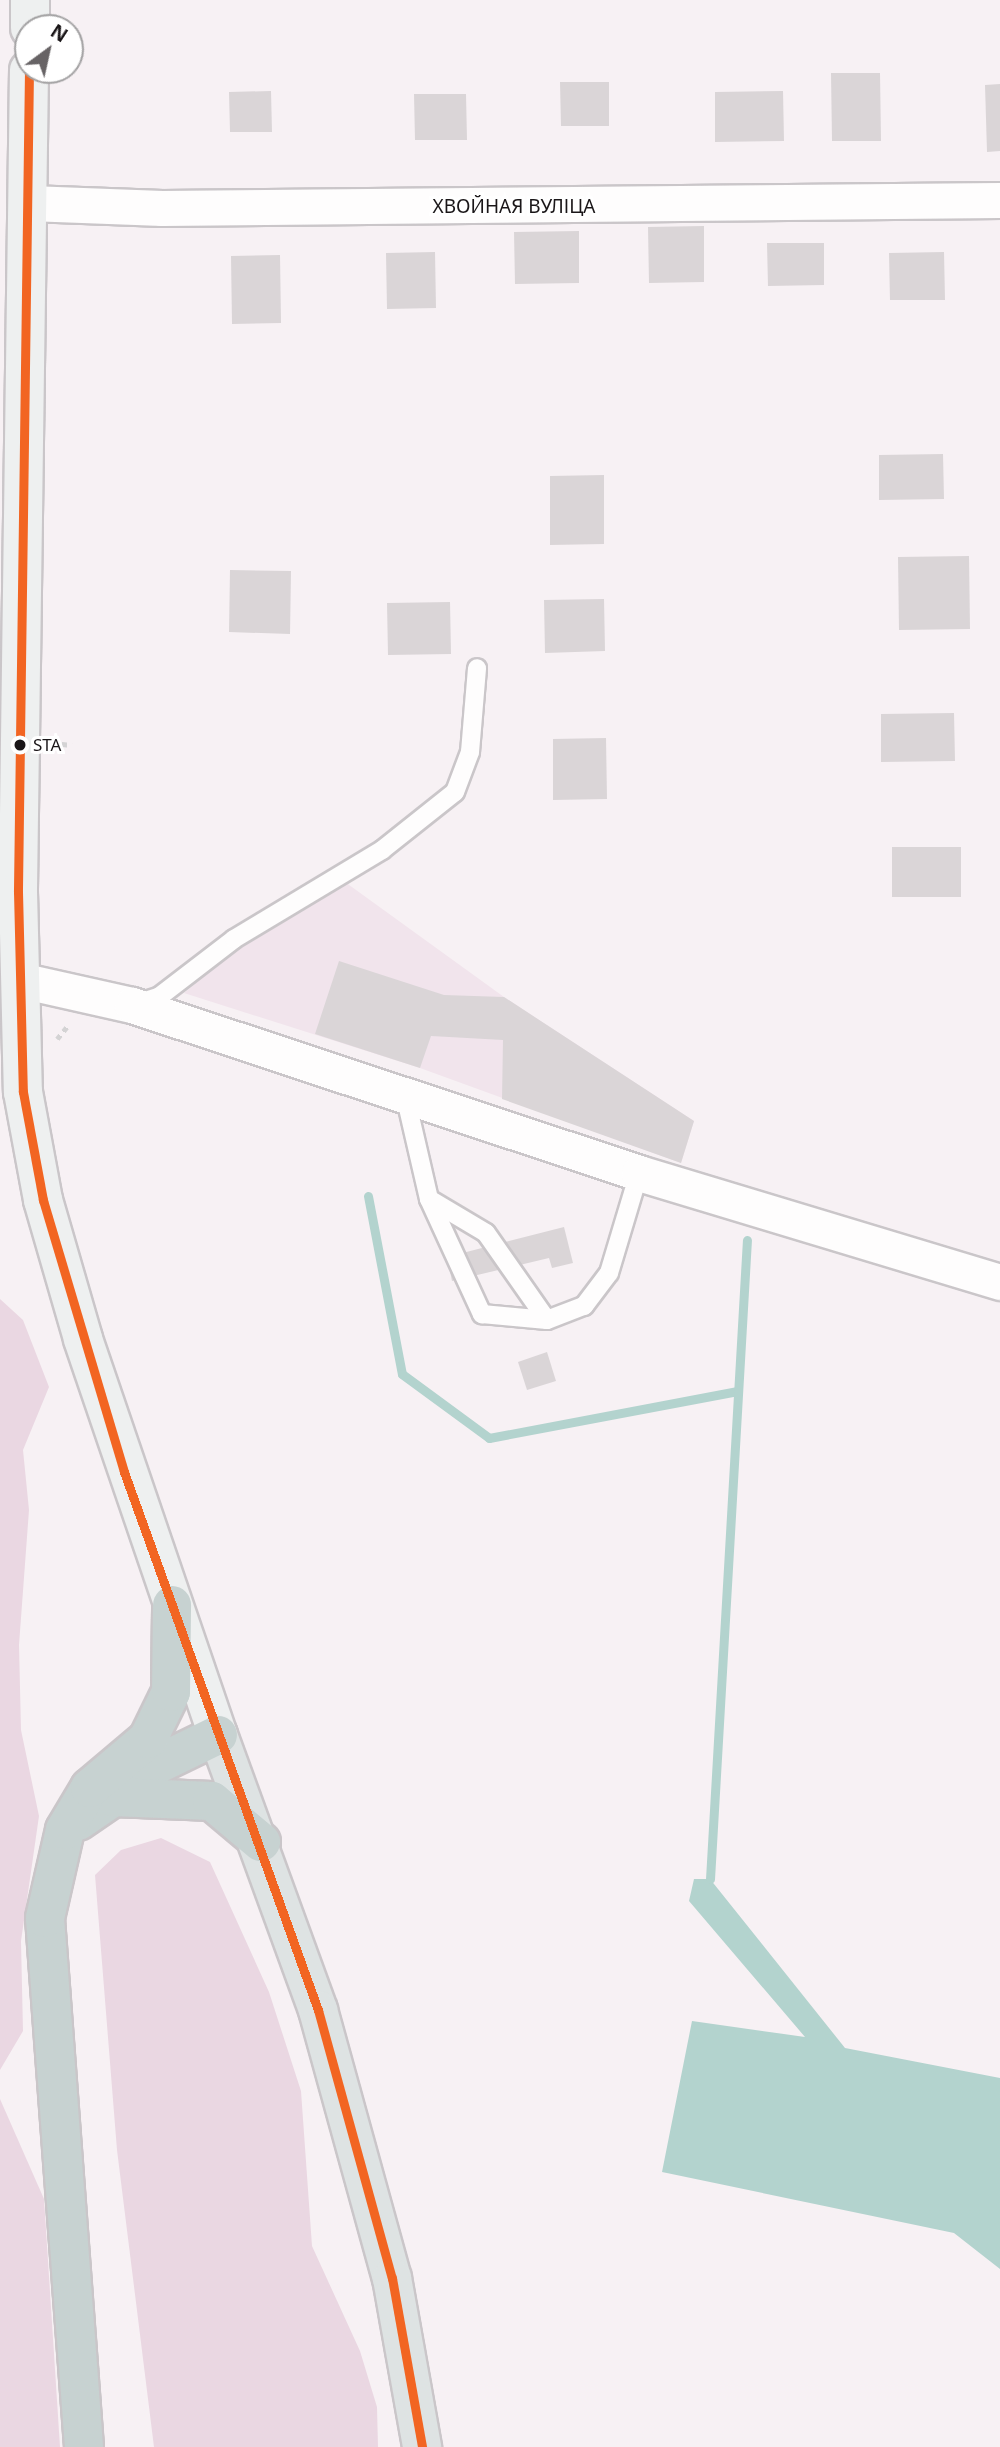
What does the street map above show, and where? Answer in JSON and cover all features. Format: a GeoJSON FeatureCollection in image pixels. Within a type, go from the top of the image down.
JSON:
{"type":"FeatureCollection","features":[{"type":"Feature","properties":{"kind":"highway"},"geometry":{"type":"LineString","coordinates":[[84,2447],[45,1918],[65,1830],[90,1788],[148,1739],[171,1692],[172,1605]]}},
{"type":"Feature","properties":{"kind":"highway"},"geometry":{"type":"LineString","coordinates":[[65,1830],[93,1797],[219,1735]]}},
{"type":"Feature","properties":{"kind":"highway"},"geometry":{"type":"LineString","coordinates":[[65,1830],[113,1797],[160,1796],[212,1801],[261,1842]]}},
{"type":"Feature","properties":{"kind":"main road"},"geometry":{"type":"LineString","coordinates":[[29,84],[29,203],[13,956],[23,1092],[43,1200],[83,1339],[172,1605],[261,1842],[318,2010],[392,2278],[422,2447]]}},
{"type":"Feature","properties":{"kind":"street","name":"ХВОЙНАЯ ВУЛІЦА"},"geometry":{"type":"LineString","coordinates":[[29,203],[190,208],[1000,200]]}},
{"type":"Feature","properties":{"kind":"street"},"geometry":{"type":"LineString","coordinates":[[13,956],[132,1005],[404,1091],[639,1173],[1000,1282]]}},
{"type":"Feature","properties":{"kind":"lane"},"geometry":{"type":"LineString","coordinates":[[132,1005],[160,996],[234,939],[382,850],[455,792],[470,752],[477,668]]}},
{"type":"Feature","properties":{"kind":"lane"},"geometry":{"type":"LineString","coordinates":[[404,1091],[429,1199],[482,1314],[547,1320],[584,1306],[609,1273],[639,1173]]}},
{"type":"Feature","properties":{"kind":"lane"},"geometry":{"type":"LineString","coordinates":[[429,1199],[486,1233],[547,1320]]}},
{"type":"Feature","properties":{"kind":"shaded area"},"geometry":{"type":"Polygon","coordinates":[[[345,882],[504,997],[694,1121],[681,1163],[420,1068],[184,993],[251,937],[345,882]]]}},
{"type":"Feature","properties":{"kind":"shaded area"},"geometry":{"type":"Polygon","coordinates":[[[0,1299],[23,1320],[49,1387],[23,1450],[29,1510],[19,1645],[21,1730],[39,1816],[21,1941],[23,2031],[0,2070],[0,1299]]]}},
{"type":"Feature","properties":{"kind":"shaded area"},"geometry":{"type":"Polygon","coordinates":[[[161,1838],[210,1862],[269,1992],[301,2091],[312,2246],[360,2351],[377,2407],[378,2447],[154,2447],[117,2150],[95,1875],[121,1850],[161,1838]]]}},
{"type":"Feature","properties":{"kind":"shaded area"},"geometry":{"type":"Polygon","coordinates":[[[694,1879],[710,1879],[845,2048],[1000,2078],[1000,2269],[954,2233],[662,2172],[692,2021],[805,2037],[689,1901],[694,1879]]]}},
{"type":"Feature","properties":{"kind":"shaded area"},"geometry":{"type":"Polygon","coordinates":[[[0,2099],[44,2199],[60,2447],[0,2447],[0,2099]]]}},
{"type":"Feature","properties":{"kind":"building"},"geometry":{"type":"Polygon","coordinates":[[[831,73],[880,73],[881,141],[832,141],[831,73]]]}},
{"type":"Feature","properties":{"kind":"building"},"geometry":{"type":"Polygon","coordinates":[[[560,82],[609,82],[609,126],[561,126],[560,82]]]}},
{"type":"Feature","properties":{"kind":"building"},"geometry":{"type":"Polygon","coordinates":[[[1000,84],[1000,151],[987,152],[985,85],[1000,84]]]}},
{"type":"Feature","properties":{"kind":"building"},"geometry":{"type":"Polygon","coordinates":[[[271,91],[272,132],[230,132],[229,92],[271,91]]]}},
{"type":"Feature","properties":{"kind":"building"},"geometry":{"type":"Polygon","coordinates":[[[783,91],[784,141],[715,142],[715,92],[783,91]]]}},
{"type":"Feature","properties":{"kind":"building"},"geometry":{"type":"Polygon","coordinates":[[[414,94],[466,94],[467,140],[415,140],[414,94]]]}},
{"type":"Feature","properties":{"kind":"building"},"geometry":{"type":"Polygon","coordinates":[[[704,226],[704,282],[649,283],[648,227],[704,226]]]}},
{"type":"Feature","properties":{"kind":"building"},"geometry":{"type":"Polygon","coordinates":[[[579,231],[579,283],[515,284],[514,232],[579,231]]]}},
{"type":"Feature","properties":{"kind":"building"},"geometry":{"type":"Polygon","coordinates":[[[767,243],[824,243],[824,285],[768,286],[767,243]]]}},
{"type":"Feature","properties":{"kind":"building"},"geometry":{"type":"Polygon","coordinates":[[[435,252],[436,308],[387,309],[386,253],[435,252]]]}},
{"type":"Feature","properties":{"kind":"building"},"geometry":{"type":"Polygon","coordinates":[[[944,252],[945,300],[890,300],[889,253],[944,252]]]}},
{"type":"Feature","properties":{"kind":"building"},"geometry":{"type":"Polygon","coordinates":[[[280,255],[281,323],[232,324],[231,256],[280,255]]]}},
{"type":"Feature","properties":{"kind":"building"},"geometry":{"type":"Polygon","coordinates":[[[943,454],[944,499],[879,500],[879,455],[943,454]]]}},
{"type":"Feature","properties":{"kind":"building"},"geometry":{"type":"Polygon","coordinates":[[[604,475],[604,544],[550,545],[550,476],[604,475]]]}},
{"type":"Feature","properties":{"kind":"building"},"geometry":{"type":"Polygon","coordinates":[[[969,556],[970,629],[899,630],[898,557],[969,556]]]}},
{"type":"Feature","properties":{"kind":"building"},"geometry":{"type":"Polygon","coordinates":[[[230,570],[291,571],[290,634],[229,632],[230,570]]]}},
{"type":"Feature","properties":{"kind":"building"},"geometry":{"type":"Polygon","coordinates":[[[604,599],[605,651],[545,653],[544,600],[604,599]]]}},
{"type":"Feature","properties":{"kind":"building"},"geometry":{"type":"Polygon","coordinates":[[[450,602],[451,654],[388,655],[387,603],[450,602]]]}},
{"type":"Feature","properties":{"kind":"building"},"geometry":{"type":"Polygon","coordinates":[[[954,713],[955,761],[881,762],[881,714],[954,713]]]}},
{"type":"Feature","properties":{"kind":"building"},"geometry":{"type":"Polygon","coordinates":[[[606,738],[607,799],[553,800],[553,739],[606,738]]]}},
{"type":"Feature","properties":{"kind":"building"},"geometry":{"type":"Polygon","coordinates":[[[892,847],[961,847],[961,897],[892,897],[892,847]]]}},
{"type":"Feature","properties":{"kind":"building"},"geometry":{"type":"Polygon","coordinates":[[[339,961],[444,995],[504,997],[694,1121],[681,1163],[502,1099],[503,1040],[431,1036],[420,1068],[315,1034],[339,961]]]}},
{"type":"Feature","properties":{"kind":"building"},"geometry":{"type":"Polygon","coordinates":[[[564,1227],[573,1263],[552,1268],[549,1258],[452,1281],[447,1257],[564,1227]]]}},
{"type":"Feature","properties":{"kind":"building"},"geometry":{"type":"Polygon","coordinates":[[[547,1352],[556,1381],[527,1390],[518,1362],[547,1352]]]}},
{"type":"Feature","properties":{"kind":"waterway"},"geometry":{"type":"LineString","coordinates":[[368,1196],[402,1374],[489,1438],[738,1391]]}},
{"type":"Feature","properties":{"kind":"waterway"},"geometry":{"type":"LineString","coordinates":[[710,1879],[747,1240]]}},
{"type":"Feature","properties":{"kind":"transit line"},"geometry":{"type":"LineString","coordinates":[[29,84],[18,892],[23,1092],[43,1200],[124,1472],[318,2010],[392,2278],[422,2447]]}},
{"type":"Feature","properties":{"kind":"place","name":"STA"},"geometry":{"type":"Point","coordinates":[20,745]}}]}
